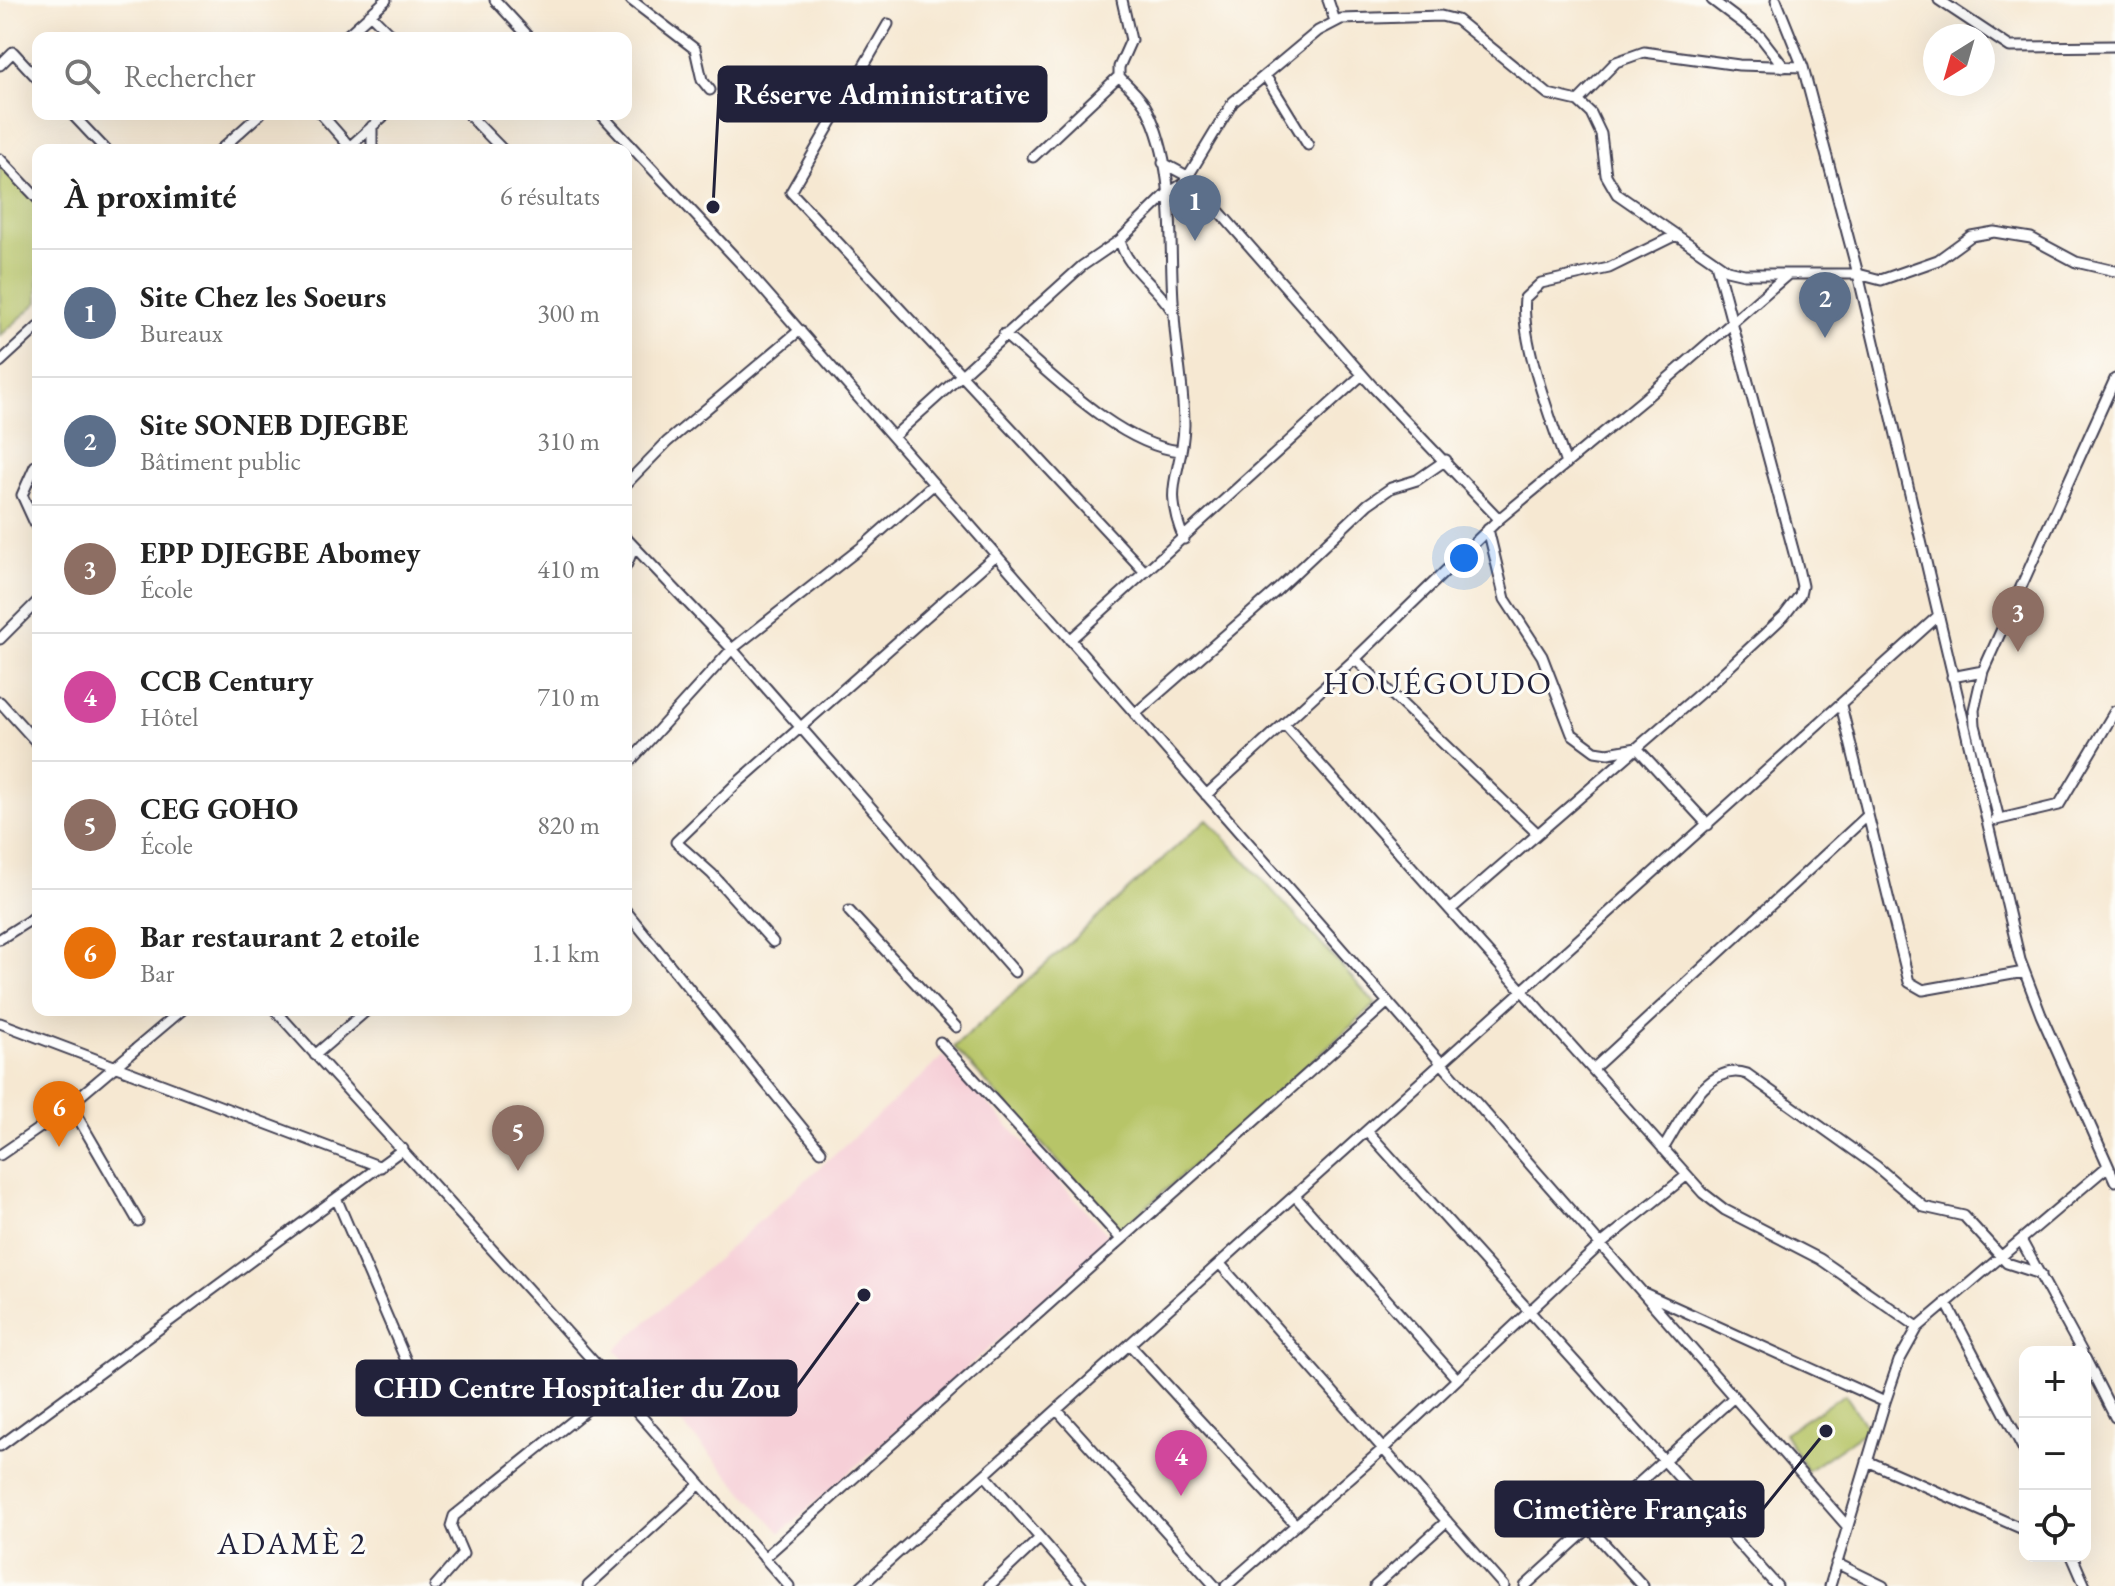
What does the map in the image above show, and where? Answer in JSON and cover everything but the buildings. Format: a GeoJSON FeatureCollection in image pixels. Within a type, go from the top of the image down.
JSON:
{"type":"FeatureCollection","features":[{"type":"Feature","properties":{"kind":"street"},"geometry":{"type":"LineString","coordinates":[[350,32],[386,0]]}},
{"type":"Feature","properties":{"kind":"street"},"geometry":{"type":"LineString","coordinates":[[495,0],[524,32]]}},
{"type":"Feature","properties":{"kind":"street"},"geometry":{"type":"LineString","coordinates":[[631,0],[695,49],[702,80],[710,90]]}},
{"type":"Feature","properties":{"kind":"street"},"geometry":{"type":"LineString","coordinates":[[1122,0],[1131,40],[1119,67],[1119,76],[1148,110],[1163,163],[1167,194],[1173,313],[1184,421],[1173,493],[1176,520],[1184,539]]}},
{"type":"Feature","properties":{"kind":"street"},"geometry":{"type":"LineString","coordinates":[[1328,0],[1335,21]]}},
{"type":"Feature","properties":{"kind":"street"},"geometry":{"type":"LineString","coordinates":[[1712,0],[1760,36],[1784,67]]}},
{"type":"Feature","properties":{"kind":"street"},"geometry":{"type":"LineString","coordinates":[[1776,0],[1803,67],[1858,274],[1985,822],[2024,972],[2115,1181]]}},
{"type":"Feature","properties":{"kind":"street"},"geometry":{"type":"LineString","coordinates":[[1939,0],[2010,47],[2115,46]]}},
{"type":"Feature","properties":{"kind":"street"},"geometry":{"type":"LineString","coordinates":[[370,14],[388,32]]}},
{"type":"Feature","properties":{"kind":"street"},"geometry":{"type":"LineString","coordinates":[[893,437],[1004,334],[1082,266],[1120,240],[1189,177],[1233,102],[1335,21],[1453,17],[1548,94],[1578,101],[1598,123],[1606,175],[1617,194],[1716,263],[1744,274],[1858,274],[1874,281],[1938,260],[1971,236],[1994,232],[2031,238],[2076,262],[2115,271]]}},
{"type":"Feature","properties":{"kind":"street"},"geometry":{"type":"LineString","coordinates":[[888,24],[791,192],[1144,571]]}},
{"type":"Feature","properties":{"kind":"street"},"geometry":{"type":"LineString","coordinates":[[0,65],[13,52],[32,73]]}},
{"type":"Feature","properties":{"kind":"street"},"geometry":{"type":"LineString","coordinates":[[1578,101],[1616,62],[1644,52],[1739,65],[1803,67]]}},
{"type":"Feature","properties":{"kind":"street"},"geometry":{"type":"LineString","coordinates":[[1265,75],[1308,145]]}},
{"type":"Feature","properties":{"kind":"street"},"geometry":{"type":"LineString","coordinates":[[1033,157],[1119,76]]}},
{"type":"Feature","properties":{"kind":"street"},"geometry":{"type":"LineString","coordinates":[[78,120],[100,144]]}},
{"type":"Feature","properties":{"kind":"street"},"geometry":{"type":"LineString","coordinates":[[227,144],[253,120]]}},
{"type":"Feature","properties":{"kind":"street"},"geometry":{"type":"LineString","coordinates":[[326,120],[345,144]]}},
{"type":"Feature","properties":{"kind":"street"},"geometry":{"type":"LineString","coordinates":[[352,144],[379,120]]}},
{"type":"Feature","properties":{"kind":"street"},"geometry":{"type":"LineString","coordinates":[[474,120],[497,144]]}},
{"type":"Feature","properties":{"kind":"street"},"geometry":{"type":"LineString","coordinates":[[607,120],[629,144]]}},
{"type":"Feature","properties":{"kind":"street"},"geometry":{"type":"LineString","coordinates":[[372,126],[372,144]]}},
{"type":"Feature","properties":{"kind":"street"},"geometry":{"type":"LineString","coordinates":[[632,148],[800,330],[1847,1526]]}},
{"type":"Feature","properties":{"kind":"street"},"geometry":{"type":"LineString","coordinates":[[0,159],[32,193]]}},
{"type":"Feature","properties":{"kind":"street"},"geometry":{"type":"LineString","coordinates":[[1163,163],[1189,177],[1362,375],[1499,519]]}},
{"type":"Feature","properties":{"kind":"street"},"geometry":{"type":"LineString","coordinates":[[1566,464],[1536,365],[1523,309],[1525,298],[1541,283],[1609,268],[1676,235]]}},
{"type":"Feature","properties":{"kind":"street"},"geometry":{"type":"LineString","coordinates":[[1120,240],[1129,261],[1161,292],[1173,313]]}},
{"type":"Feature","properties":{"kind":"street"},"geometry":{"type":"LineString","coordinates":[[1450,910],[1784,616],[1802,586],[1716,263]]}},
{"type":"Feature","properties":{"kind":"street"},"geometry":{"type":"LineString","coordinates":[[1206,795],[1355,659],[1499,519],[1787,275]]}},
{"type":"Feature","properties":{"kind":"street"},"geometry":{"type":"LineString","coordinates":[[632,478],[667,442],[800,330]]}},
{"type":"Feature","properties":{"kind":"street"},"geometry":{"type":"LineString","coordinates":[[0,362],[32,333]]}},
{"type":"Feature","properties":{"kind":"street"},"geometry":{"type":"LineString","coordinates":[[1004,334],[1125,431],[1162,449],[1180,451]]}},
{"type":"Feature","properties":{"kind":"street"},"geometry":{"type":"LineString","coordinates":[[1070,640],[1362,375]]}},
{"type":"Feature","properties":{"kind":"street"},"geometry":{"type":"LineString","coordinates":[[1999,819],[1975,725],[1974,710],[1983,671],[2115,379]]}},
{"type":"Feature","properties":{"kind":"street"},"geometry":{"type":"LineString","coordinates":[[1135,714],[1277,590],[1368,504],[1391,488],[1417,480],[1446,460]]}},
{"type":"Feature","properties":{"kind":"street"},"geometry":{"type":"LineString","coordinates":[[32,473],[22,495],[32,517]]}},
{"type":"Feature","properties":{"kind":"street"},"geometry":{"type":"LineString","coordinates":[[632,759],[732,649],[867,543],[934,484]]}},
{"type":"Feature","properties":{"kind":"street"},"geometry":{"type":"LineString","coordinates":[[1488,529],[1505,599],[1542,656],[1572,734],[1595,751],[1608,753],[1637,748]]}},
{"type":"Feature","properties":{"kind":"street"},"geometry":{"type":"LineString","coordinates":[[633,549],[732,649],[1015,972]]}},
{"type":"Feature","properties":{"kind":"street"},"geometry":{"type":"LineString","coordinates":[[773,942],[712,874],[676,842],[735,785],[996,555]]}},
{"type":"Feature","properties":{"kind":"street"},"geometry":{"type":"LineString","coordinates":[[0,639],[32,607]]}},
{"type":"Feature","properties":{"kind":"street"},"geometry":{"type":"LineString","coordinates":[[861,1586],[1938,616]]}},
{"type":"Feature","properties":{"kind":"street"},"geometry":{"type":"LineString","coordinates":[[1355,659],[1537,833]]}},
{"type":"Feature","properties":{"kind":"street"},"geometry":{"type":"LineString","coordinates":[[1952,677],[1983,671]]}},
{"type":"Feature","properties":{"kind":"street"},"geometry":{"type":"LineString","coordinates":[[0,702],[32,737]]}},
{"type":"Feature","properties":{"kind":"street"},"geometry":{"type":"LineString","coordinates":[[1841,705],[1905,973],[1915,987],[1923,990],[2024,972]]}},
{"type":"Feature","properties":{"kind":"street"},"geometry":{"type":"LineString","coordinates":[[1985,822],[2059,805],[2115,711]]}},
{"type":"Feature","properties":{"kind":"street"},"geometry":{"type":"LineString","coordinates":[[1284,724],[1686,1176],[1725,1210],[1820,1259],[1918,1327]]}},
{"type":"Feature","properties":{"kind":"street"},"geometry":{"type":"LineString","coordinates":[[1637,748],[1708,825]]}},
{"type":"Feature","properties":{"kind":"street"},"geometry":{"type":"LineString","coordinates":[[1593,1069],[1866,817]]}},
{"type":"Feature","properties":{"kind":"street"},"geometry":{"type":"LineString","coordinates":[[849,911],[956,1027]]}},
{"type":"Feature","properties":{"kind":"street"},"geometry":{"type":"LineString","coordinates":[[632,918],[821,1151]]}},
{"type":"Feature","properties":{"kind":"street"},"geometry":{"type":"LineString","coordinates":[[0,939],[32,919]]}},
{"type":"Feature","properties":{"kind":"street"},"geometry":{"type":"LineString","coordinates":[[764,1558],[1388,1002]]}},
{"type":"Feature","properties":{"kind":"street"},"geometry":{"type":"LineString","coordinates":[[0,1155],[70,1104],[175,1016]]}},
{"type":"Feature","properties":{"kind":"street"},"geometry":{"type":"LineString","coordinates":[[280,1016],[403,1149],[789,1586]]}},
{"type":"Feature","properties":{"kind":"street"},"geometry":{"type":"LineString","coordinates":[[315,1055],[360,1016]]}},
{"type":"Feature","properties":{"kind":"street"},"geometry":{"type":"LineString","coordinates":[[0,1023],[381,1167]]}},
{"type":"Feature","properties":{"kind":"street"},"geometry":{"type":"LineString","coordinates":[[940,1042],[1121,1239]]}},
{"type":"Feature","properties":{"kind":"street"},"geometry":{"type":"LineString","coordinates":[[1663,1149],[1708,1083],[1722,1072],[1734,1070],[1747,1074],[1876,1166],[1924,1207],[1964,1216],[1999,1258],[2014,1267],[2041,1274]]}},
{"type":"Feature","properties":{"kind":"street"},"geometry":{"type":"LineString","coordinates":[[70,1104],[138,1221]]}},
{"type":"Feature","properties":{"kind":"street"},"geometry":{"type":"LineString","coordinates":[[1367,1131],[1777,1586]]}},
{"type":"Feature","properties":{"kind":"street"},"geometry":{"type":"LineString","coordinates":[[0,1446],[403,1149]]}},
{"type":"Feature","properties":{"kind":"street"},"geometry":{"type":"LineString","coordinates":[[1830,1586],[1885,1402],[1899,1361],[1918,1327],[2108,1166]]}},
{"type":"Feature","properties":{"kind":"street"},"geometry":{"type":"LineString","coordinates":[[1226,1586],[1383,1449],[1600,1245],[1686,1176]]}},
{"type":"Feature","properties":{"kind":"street"},"geometry":{"type":"LineString","coordinates":[[1295,1196],[1457,1379]]}},
{"type":"Feature","properties":{"kind":"street"},"geometry":{"type":"LineString","coordinates":[[337,1200],[407,1363]]}},
{"type":"Feature","properties":{"kind":"street"},"geometry":{"type":"LineString","coordinates":[[2021,1240],[2079,1346]]}},
{"type":"Feature","properties":{"kind":"street"},"geometry":{"type":"LineString","coordinates":[[1220,1264],[1504,1586]]}},
{"type":"Feature","properties":{"kind":"street"},"geometry":{"type":"LineString","coordinates":[[1641,1291],[1885,1402]]}},
{"type":"Feature","properties":{"kind":"street"},"geometry":{"type":"LineString","coordinates":[[1946,1302],[2019,1441]]}},
{"type":"Feature","properties":{"kind":"street"},"geometry":{"type":"LineString","coordinates":[[1130,1345],[1296,1525]]}},
{"type":"Feature","properties":{"kind":"street"},"geometry":{"type":"LineString","coordinates":[[2091,1370],[2115,1417]]}},
{"type":"Feature","properties":{"kind":"street"},"geometry":{"type":"LineString","coordinates":[[435,1586],[463,1554],[451,1526],[454,1516],[615,1387]]}},
{"type":"Feature","properties":{"kind":"street"},"geometry":{"type":"LineString","coordinates":[[1525,1586],[1734,1397]]}},
{"type":"Feature","properties":{"kind":"street"},"geometry":{"type":"LineString","coordinates":[[1057,1410],[1215,1586]]}},
{"type":"Feature","properties":{"kind":"street"},"geometry":{"type":"LineString","coordinates":[[1867,1461],[2019,1527]]}},
{"type":"Feature","properties":{"kind":"street"},"geometry":{"type":"LineString","coordinates":[[985,1475],[1082,1586]]}},
{"type":"Feature","properties":{"kind":"street"},"geometry":{"type":"LineString","coordinates":[[588,1586],[699,1485]]}},
{"type":"Feature","properties":{"kind":"street"},"geometry":{"type":"LineString","coordinates":[[1375,1586],[1447,1521]]}},
{"type":"Feature","properties":{"kind":"street"},"geometry":{"type":"LineString","coordinates":[[1589,1527],[1643,1586]]}},
{"type":"Feature","properties":{"kind":"street"},"geometry":{"type":"LineString","coordinates":[[989,1586],[1039,1539]]}},
{"type":"Feature","properties":{"kind":"street"},"geometry":{"type":"LineString","coordinates":[[2075,1562],[2085,1586]]}},
{"type":"Feature","properties":{"kind":"street"},"geometry":{"type":"LineString","coordinates":[[1836,1563],[1883,1586]]}},
{"type":"Feature","properties":{"kind":"shaded area"},"geometry":{"type":"Polygon","coordinates":[[[944,1056],[1112,1239],[781,1533],[615,1350],[944,1056]]]}},
{"type":"Feature","properties":{"kind":"green space"},"geometry":{"type":"Polygon","coordinates":[[[0,162],[32,197],[32,307],[0,336],[0,162]]]}},
{"type":"Feature","properties":{"kind":"green space"},"geometry":{"type":"Polygon","coordinates":[[[1207,819],[1376,1004],[1120,1230],[954,1047],[1207,819]]]}},
{"type":"Feature","properties":{"kind":"green space"},"geometry":{"type":"Polygon","coordinates":[[[1845,1394],[1868,1429],[1807,1471],[1784,1433],[1845,1394]]]}},
{"type":"Feature","properties":{"kind":"place","name":"Réserve Administrative"},"geometry":{"type":"Point","coordinates":[713,207]}},
{"type":"Feature","properties":{"kind":"place","name":"Site Chez les Soeurs"},"geometry":{"type":"Point","coordinates":[1195,241]}},
{"type":"Feature","properties":{"kind":"place","name":"Site SONEB DJEGBE"},"geometry":{"type":"Point","coordinates":[1825,338]}},
{"type":"Feature","properties":{"kind":"place","name":"EPP DJEGBE Abomey"},"geometry":{"type":"Point","coordinates":[2018,652]}},
{"type":"Feature","properties":{"kind":"place","name":"Bar restaurant 2 etoile"},"geometry":{"type":"Point","coordinates":[59,1147]}},
{"type":"Feature","properties":{"kind":"place","name":"CEG GOHO"},"geometry":{"type":"Point","coordinates":[518,1171]}},
{"type":"Feature","properties":{"kind":"place","name":"CHD Centre Hospitalier du Zou"},"geometry":{"type":"Point","coordinates":[864,1295]}},
{"type":"Feature","properties":{"kind":"place","name":"Cimetière Français"},"geometry":{"type":"Point","coordinates":[1826,1431]}},
{"type":"Feature","properties":{"kind":"place","name":"CCB Century"},"geometry":{"type":"Point","coordinates":[1181,1496]}},
{"type":"Feature","properties":{"kind":"district","name":"HOUÉGOUDO"},"geometry":{"type":"Point","coordinates":[1438,683]}},
{"type":"Feature","properties":{"kind":"district","name":"ADAMÈ 2"},"geometry":{"type":"Point","coordinates":[292,1543]}}]}
